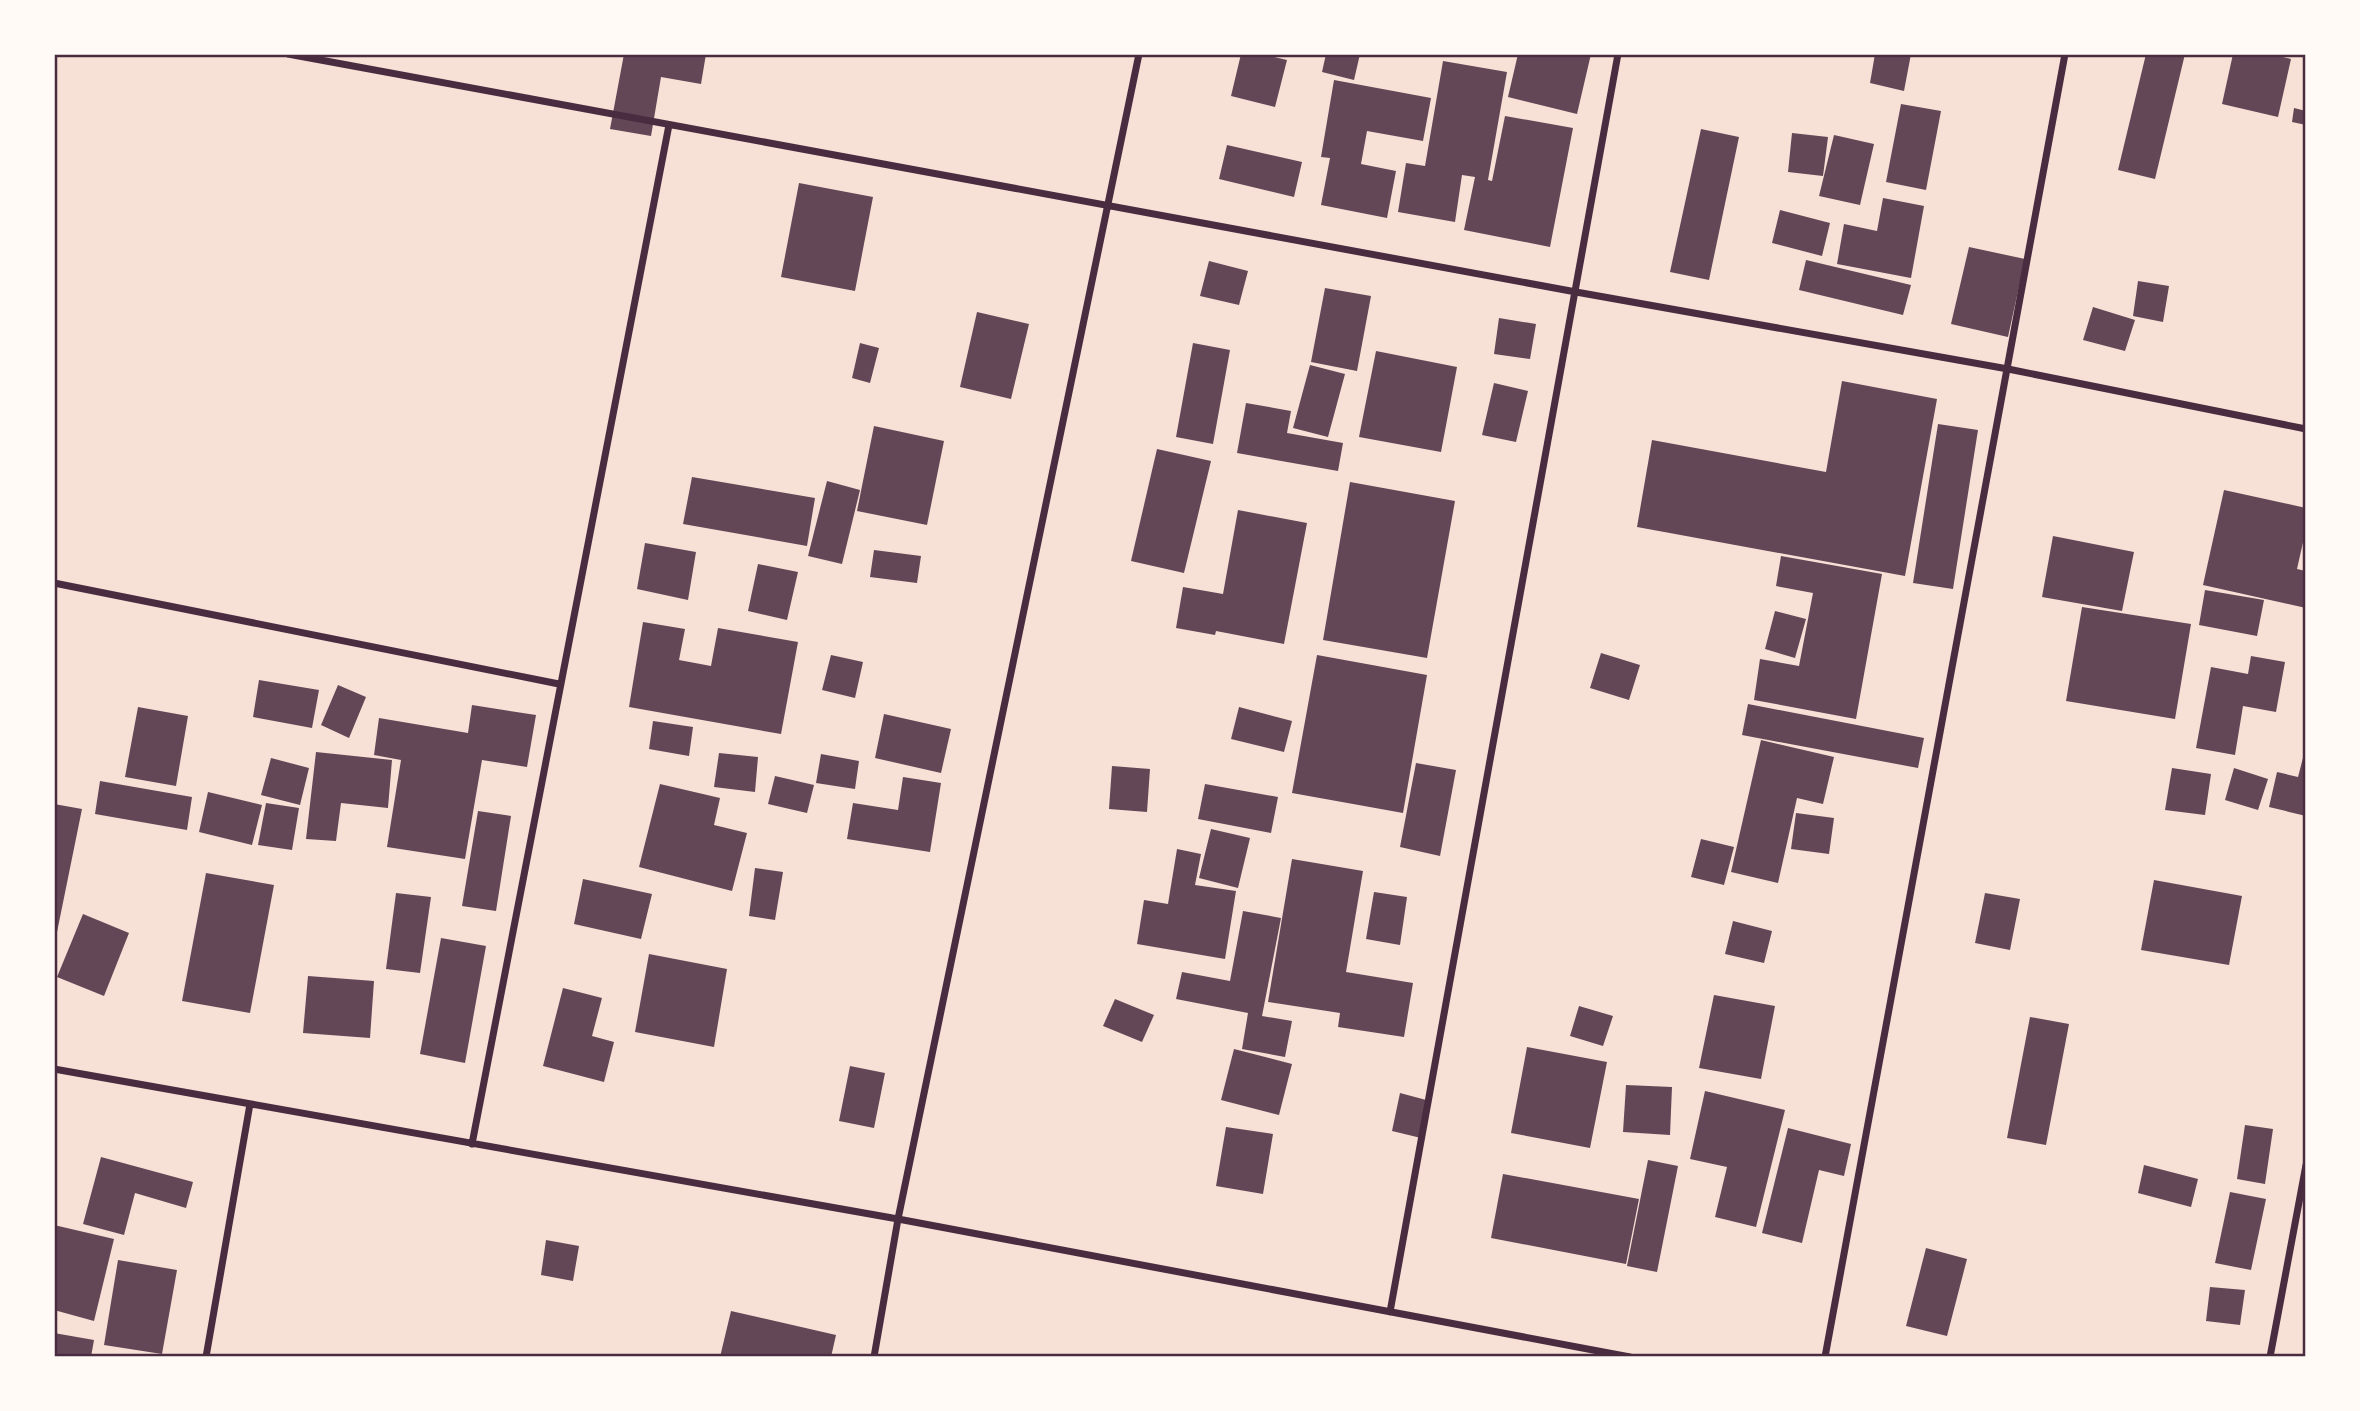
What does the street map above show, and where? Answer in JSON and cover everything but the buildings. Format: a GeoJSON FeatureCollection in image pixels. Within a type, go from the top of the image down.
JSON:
{"type":"FeatureCollection","features":[{"type":"Feature","properties":{"kind":"street"},"geometry":{"type":"LineString","coordinates":[[288,54],[2008,369],[2306,429]]}},
{"type":"Feature","properties":{"kind":"street"},"geometry":{"type":"LineString","coordinates":[[874,1357],[898,1219],[1110,205],[1139,54]]}},
{"type":"Feature","properties":{"kind":"street"},"geometry":{"type":"LineString","coordinates":[[1390,1312],[1618,54]]}},
{"type":"Feature","properties":{"kind":"street"},"geometry":{"type":"LineString","coordinates":[[1825,1357],[2065,54]]}},
{"type":"Feature","properties":{"kind":"street"},"geometry":{"type":"LineString","coordinates":[[472,1144],[559,684],[670,125]]}},
{"type":"Feature","properties":{"kind":"street"},"geometry":{"type":"LineString","coordinates":[[54,583],[559,684]]}},
{"type":"Feature","properties":{"kind":"street"},"geometry":{"type":"LineString","coordinates":[[54,1069],[898,1219],[1630,1357]]}},
{"type":"Feature","properties":{"kind":"street"},"geometry":{"type":"LineString","coordinates":[[205,1357],[250,1104]]}},
{"type":"Feature","properties":{"kind":"street"},"geometry":{"type":"LineString","coordinates":[[2270,1357],[2306,1166]]}}]}
